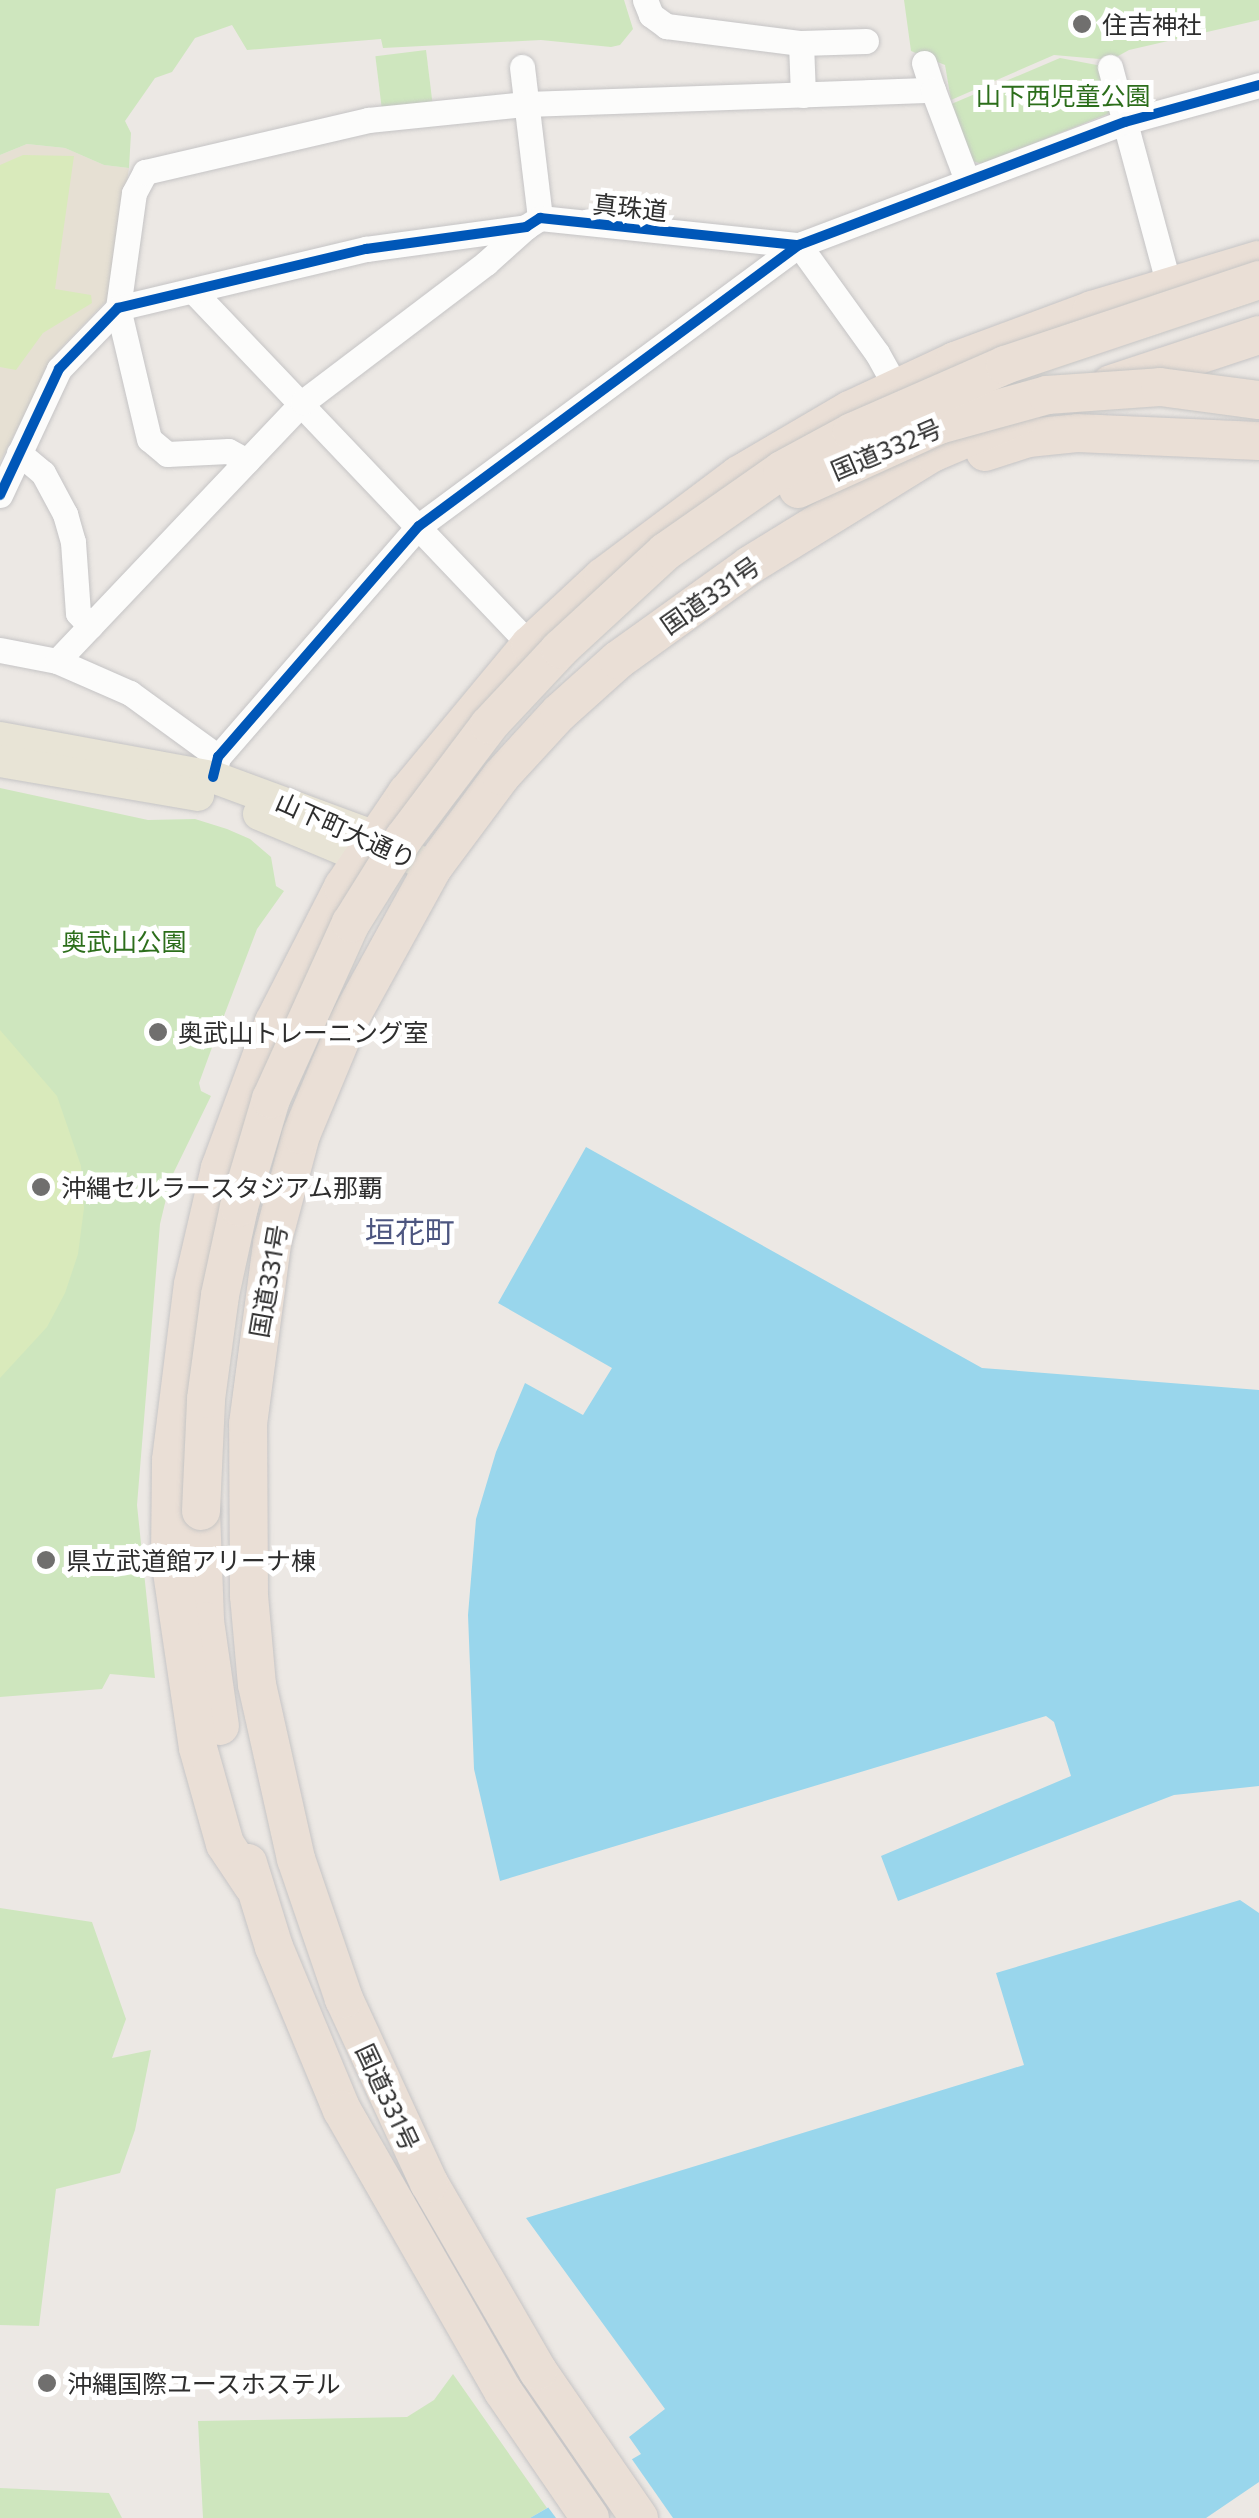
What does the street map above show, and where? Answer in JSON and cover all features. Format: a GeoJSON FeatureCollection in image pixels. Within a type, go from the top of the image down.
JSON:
{"type":"FeatureCollection","features":[{"type":"Feature","properties":{"kind":"highway","name":"国道331号"},"geometry":{"type":"LineString","coordinates":[[590,2518],[450,2304],[342,2110],[254,1886],[222,1738],[205,1621],[200,1511],[206,1399],[226,1266],[259,1137],[297,1034],[344,935],[404,838],[545,647],[603,577],[699,502],[803,435],[896,386],[1013,338],[1169,285],[1259,260]]}},
{"type":"Feature","properties":{"kind":"highway","name":"国道331号"},"geometry":{"type":"LineString","coordinates":[[254,1886],[225,1844],[198,1748],[179,1630],[170,1559],[170,1460],[180,1364],[204,1232],[232,1135],[292,983],[369,847],[448,739],[545,647],[688,533],[814,452],[1020,359],[1259,280]]}},
{"type":"Feature","properties":{"kind":"highway"},"geometry":{"type":"LineString","coordinates":[[1252,344],[1169,285],[1163,341],[1167,366],[1198,398],[1259,421]]}},
{"type":"Feature","properties":{"kind":"highway","name":"国道331号"},"geometry":{"type":"LineString","coordinates":[[640,2518],[482,2282],[382,2090],[344,1999],[296,1860],[272,1770],[257,1685],[248,1561],[248,1424],[272,1243],[301,1135],[348,1022],[432,868],[501,776],[558,714],[618,660],[750,565],[891,478],[1039,407],[1167,366],[1252,344]]}},
{"type":"Feature","properties":{"kind":"highway"},"geometry":{"type":"LineString","coordinates":[[891,478],[932,439],[928,415],[896,386]]}},
{"type":"Feature","properties":{"kind":"highway","name":"国道332号"},"geometry":{"type":"LineString","coordinates":[[545,647],[766,506],[940,425],[1014,402],[1088,389],[1191,389],[1259,400]]}},
{"type":"Feature","properties":{"kind":"highway","name":"国道332号"},"geometry":{"type":"LineString","coordinates":[[891,478],[1052,434],[1259,441]]}},
{"type":"Feature","properties":{"kind":"main road","name":"山下町大通り"},"geometry":{"type":"LineString","coordinates":[[0,738],[215,767],[369,847]]}},
{"type":"Feature","properties":{"kind":"main road","name":"山下町大通り"},"geometry":{"type":"LineString","coordinates":[[0,761],[194,794],[432,868]]}},
{"type":"Feature","properties":{"kind":"street"},"geometry":{"type":"LineString","coordinates":[[645,0],[650,15],[666,26],[801,43],[866,41]]}},
{"type":"Feature","properties":{"kind":"street"},"geometry":{"type":"LineString","coordinates":[[801,43],[803,95]]}},
{"type":"Feature","properties":{"kind":"street"},"geometry":{"type":"LineString","coordinates":[[924,63],[966,178]]}},
{"type":"Feature","properties":{"kind":"street"},"geometry":{"type":"LineString","coordinates":[[56,661],[303,402],[486,263],[533,222],[522,67]]}},
{"type":"Feature","properties":{"kind":"street"},"geometry":{"type":"LineString","coordinates":[[1110,67],[1169,285]]}},
{"type":"Feature","properties":{"kind":"street","name":"真珠道"},"geometry":{"type":"LineString","coordinates":[[118,308],[366,250],[533,222],[799,246],[966,178],[1124,122],[1259,85]]}},
{"type":"Feature","properties":{"kind":"street"},"geometry":{"type":"LineString","coordinates":[[247,461],[228,451],[167,454],[149,439],[118,308],[134,193],[138,178],[145,172],[368,120],[526,104],[934,90]]}},
{"type":"Feature","properties":{"kind":"street"},"geometry":{"type":"LineString","coordinates":[[0,650],[56,661],[130,693],[215,767],[419,526],[799,246],[878,352],[896,386]]}},
{"type":"Feature","properties":{"kind":"street"},"geometry":{"type":"LineString","coordinates":[[194,292],[419,526],[545,647]]}},
{"type":"Feature","properties":{"kind":"street"},"geometry":{"type":"LineString","coordinates":[[0,495],[59,370],[118,308]]}},
{"type":"Feature","properties":{"kind":"street"},"geometry":{"type":"LineString","coordinates":[[19,454],[43,473],[65,514],[73,542],[78,613],[90,626]]}},
{"type":"Feature","properties":{"kind":"shaded area"},"geometry":{"type":"Polygon","coordinates":[[[27,144],[65,148],[104,165],[129,168],[110,297],[58,351],[0,462],[0,155],[27,144]]]}},
{"type":"Feature","properties":{"kind":"green space"},"geometry":{"type":"Polygon","coordinates":[[[0,0],[624,0],[633,29],[620,45],[611,47],[541,40],[383,48],[381,39],[247,50],[232,25],[195,38],[172,72],[155,78],[125,121],[131,133],[129,168],[104,165],[65,148],[27,144],[0,155],[0,0]]]}},
{"type":"Feature","properties":{"kind":"green space"},"geometry":{"type":"Polygon","coordinates":[[[904,0],[1259,0],[1259,20],[1129,50],[1111,60],[1054,55],[951,100],[945,65],[911,51],[904,0]]]}},
{"type":"Feature","properties":{"kind":"green space"},"geometry":{"type":"Polygon","coordinates":[[[426,50],[433,105],[382,111],[375,56],[426,50]]]}},
{"type":"Feature","properties":{"kind":"green space","name":"山下西児童公園"},"geometry":{"type":"Polygon","coordinates":[[[1060,58],[1102,66],[1113,104],[1110,113],[982,164],[969,160],[949,105],[1060,58]]]}},
{"type":"Feature","properties":{"kind":"green space"},"geometry":{"type":"Polygon","coordinates":[[[23,155],[74,156],[55,289],[91,295],[92,303],[43,333],[16,370],[0,367],[0,165],[23,155]]]}},
{"type":"Feature","properties":{"kind":"green space","name":"奥武山公園"},"geometry":{"type":"Polygon","coordinates":[[[0,788],[148,820],[195,819],[227,829],[250,839],[271,857],[276,886],[284,891],[257,929],[214,1042],[199,1083],[201,1091],[211,1096],[171,1178],[160,1224],[137,1505],[155,1678],[110,1674],[102,1689],[0,1697],[0,788]]]}},
{"type":"Feature","properties":{"kind":"green space","name":"沖縄セルラースタジアム那覇"},"geometry":{"type":"Polygon","coordinates":[[[0,1030],[57,1096],[81,1166],[84,1208],[78,1254],[65,1293],[47,1327],[0,1378],[0,1030]]]}},
{"type":"Feature","properties":{"kind":"green space"},"geometry":{"type":"Polygon","coordinates":[[[0,1908],[92,1922],[126,2019],[112,2058],[151,2050],[135,2130],[120,2173],[56,2189],[39,2326],[0,2325],[0,1908]]]}},
{"type":"Feature","properties":{"kind":"green space"},"geometry":{"type":"Polygon","coordinates":[[[453,2374],[547,2508],[530,2518],[203,2518],[198,2421],[407,2417],[434,2400],[453,2374]]]}},
{"type":"Feature","properties":{"kind":"green space"},"geometry":{"type":"Polygon","coordinates":[[[0,2488],[109,2493],[122,2518],[0,2518],[0,2488]]]}},
{"type":"Feature","properties":{"kind":"water"},"geometry":{"type":"Polygon","coordinates":[[[586,1147],[982,1368],[1259,1390],[1259,1786],[1174,1795],[898,1901],[881,1856],[1071,1776],[1054,1722],[1046,1716],[500,1881],[474,1769],[468,1615],[476,1519],[496,1452],[525,1383],[583,1415],[612,1368],[498,1303],[586,1147]]]}},
{"type":"Feature","properties":{"kind":"water"},"geometry":{"type":"Polygon","coordinates":[[[1240,1900],[1259,1913],[1259,2482],[1206,2518],[530,2518],[641,2454],[629,2437],[665,2409],[526,2218],[1024,2065],[996,1973],[1240,1900]]]}},
{"type":"Feature","properties":{"kind":"pier"},"geometry":{"type":"Polygon","coordinates":[[[629,2455],[673,2518],[556,2518],[545,2503],[629,2455]]]}},
{"type":"Feature","properties":{"kind":"cycle path"},"geometry":{"type":"LineString","coordinates":[[0,495],[59,369],[118,308],[366,249],[526,227],[540,218],[799,245],[1125,122],[1259,85]]}},
{"type":"Feature","properties":{"kind":"cycle path"},"geometry":{"type":"LineString","coordinates":[[213,777],[218,757],[419,526],[799,245]]}},
{"type":"Feature","properties":{"kind":"place","name":"住吉神社"},"geometry":{"type":"Point","coordinates":[1082,24]}},
{"type":"Feature","properties":{"kind":"place","name":"奥武山トレーニング室"},"geometry":{"type":"Point","coordinates":[158,1032]}},
{"type":"Feature","properties":{"kind":"place","name":"沖縄セルラースタジアム那覇"},"geometry":{"type":"Point","coordinates":[41,1187]}},
{"type":"Feature","properties":{"kind":"place","name":"県立武道館アリーナ棟"},"geometry":{"type":"Point","coordinates":[46,1560]}},
{"type":"Feature","properties":{"kind":"place","name":"沖縄国際ユースホステル"},"geometry":{"type":"Point","coordinates":[47,2383]}},
{"type":"Feature","properties":{"kind":"district","name":"垣花町"},"geometry":{"type":"Point","coordinates":[410,1231]}}]}
